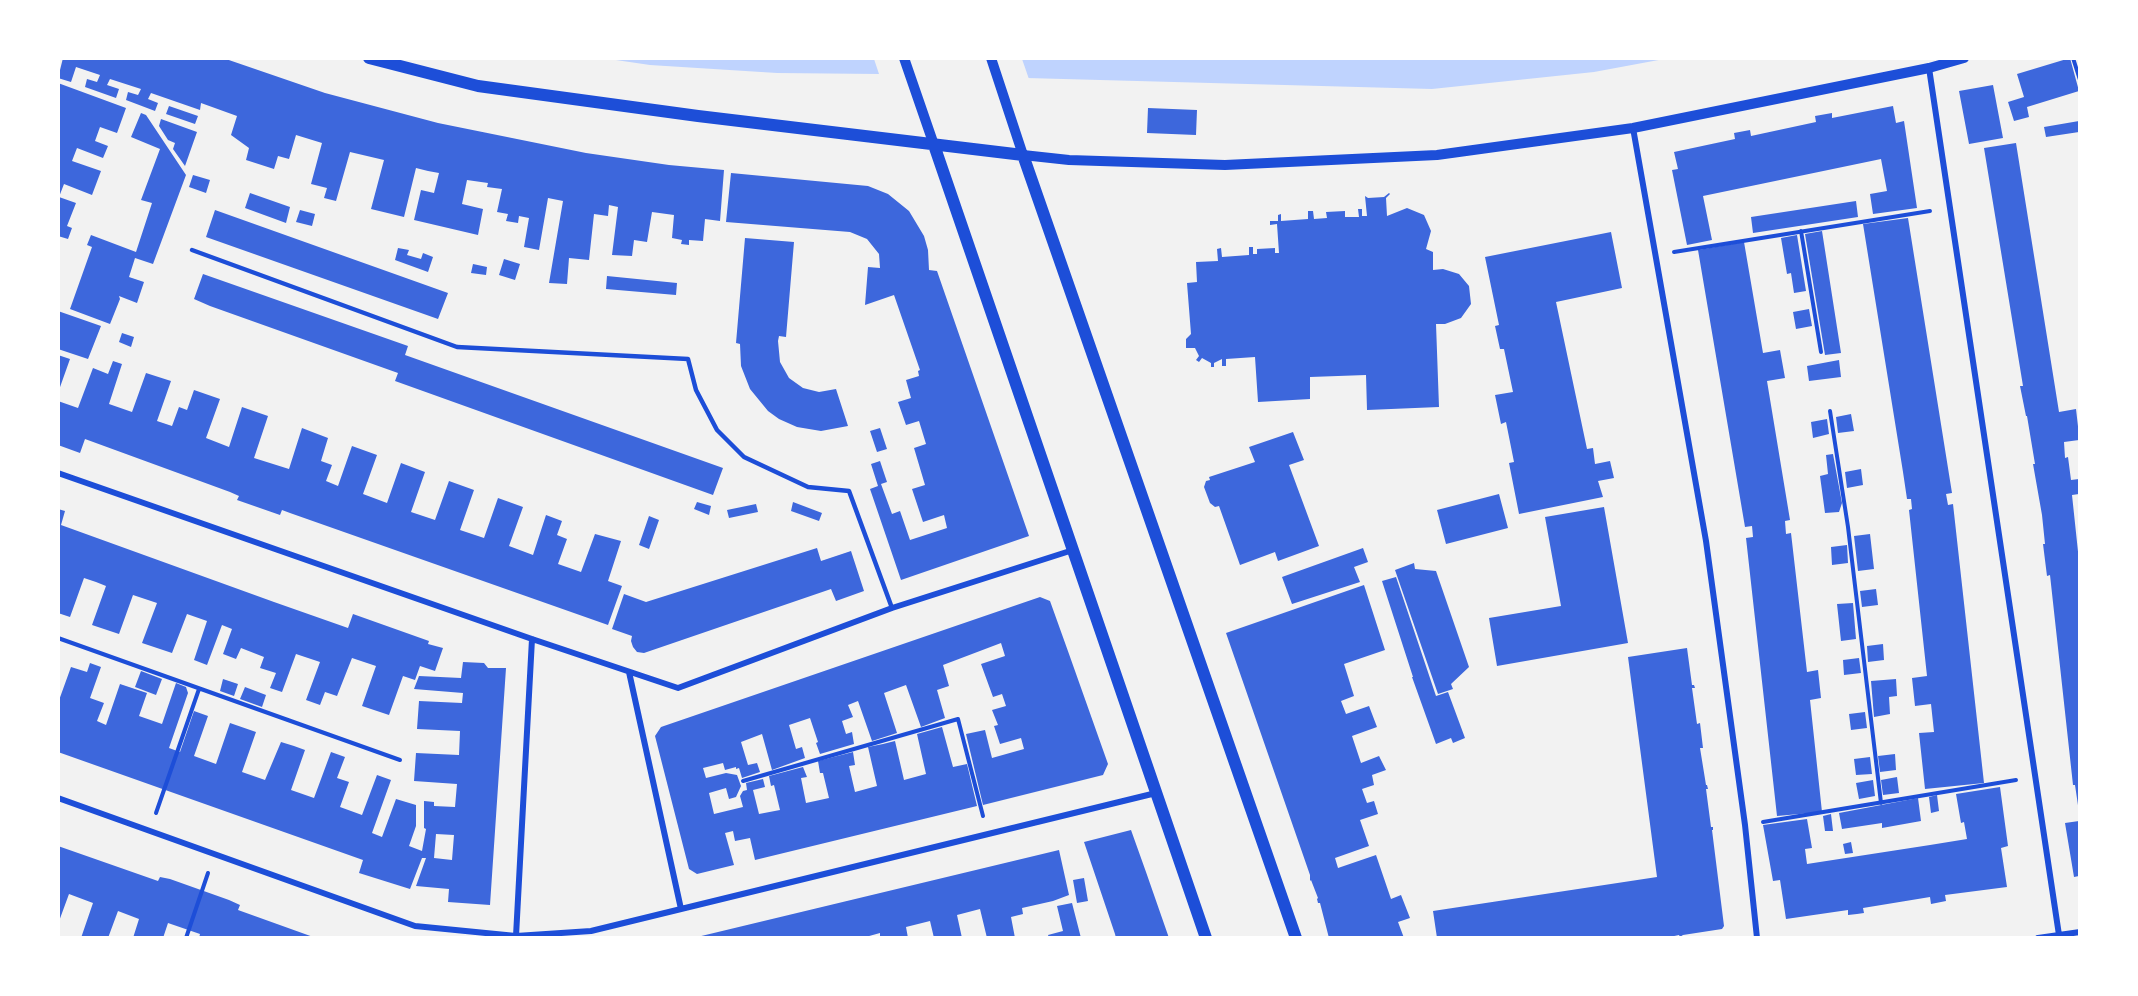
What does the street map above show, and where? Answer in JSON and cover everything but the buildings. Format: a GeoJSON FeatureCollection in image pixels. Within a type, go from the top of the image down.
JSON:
{"type":"FeatureCollection","features":[{"type":"Feature","properties":{"kind":"main road"},"geometry":{"type":"LineString","coordinates":[[369,58],[478,86],[698,117],[1023,155],[1296,938]]}},
{"type":"Feature","properties":{"kind":"main road"},"geometry":{"type":"LineString","coordinates":[[934,145],[1206,938]]}},
{"type":"Feature","properties":{"kind":"street"},"geometry":{"type":"LineString","coordinates":[[904,58],[934,145]]}},
{"type":"Feature","properties":{"kind":"street"},"geometry":{"type":"LineString","coordinates":[[991,58],[1023,155],[1069,160],[1225,165],[1437,155],[1633,128],[1929,68],[1964,58]]}},
{"type":"Feature","properties":{"kind":"street"},"geometry":{"type":"LineString","coordinates":[[1929,68],[2059,934]]}},
{"type":"Feature","properties":{"kind":"street"},"geometry":{"type":"LineString","coordinates":[[1633,128],[1706,541],[1745,825],[1757,938]]}},
{"type":"Feature","properties":{"kind":"street"},"geometry":{"type":"LineString","coordinates":[[58,473],[678,688],[892,608],[1073,550]]}},
{"type":"Feature","properties":{"kind":"street"},"geometry":{"type":"LineString","coordinates":[[516,936],[532,639]]}},
{"type":"Feature","properties":{"kind":"street"},"geometry":{"type":"LineString","coordinates":[[629,672],[681,909]]}},
{"type":"Feature","properties":{"kind":"street"},"geometry":{"type":"LineString","coordinates":[[58,798],[415,926],[516,936],[591,934],[681,909],[1156,793]]}},
{"type":"Feature","properties":{"kind":"street"},"geometry":{"type":"LineString","coordinates":[[2038,938],[2079,932]]}},
{"type":"Feature","properties":{"kind":"lane"},"geometry":{"type":"LineString","coordinates":[[192,250],[457,347],[688,359],[696,390],[717,430],[744,458],[808,486],[849,491],[892,608]]}},
{"type":"Feature","properties":{"kind":"path"},"geometry":{"type":"LineString","coordinates":[[2073,58],[2079,80]]}},
{"type":"Feature","properties":{"kind":"path"},"geometry":{"type":"LineString","coordinates":[[1655,255],[1950,208]]}},
{"type":"Feature","properties":{"kind":"path"},"geometry":{"type":"LineString","coordinates":[[1801,231],[1821,352]]}},
{"type":"Feature","properties":{"kind":"path"},"geometry":{"type":"LineString","coordinates":[[1830,411],[1848,527],[1881,803]]}},
{"type":"Feature","properties":{"kind":"path"},"geometry":{"type":"LineString","coordinates":[[58,638],[400,760]]}},
{"type":"Feature","properties":{"kind":"path"},"geometry":{"type":"LineString","coordinates":[[150,831],[199,688]]}},
{"type":"Feature","properties":{"kind":"path"},"geometry":{"type":"LineString","coordinates":[[743,781],[957,719],[988,834]]}},
{"type":"Feature","properties":{"kind":"path"},"geometry":{"type":"LineString","coordinates":[[1745,825],[2035,777]]}},
{"type":"Feature","properties":{"kind":"path"},"geometry":{"type":"LineString","coordinates":[[186,938],[214,854]]}},
{"type":"Feature","properties":{"kind":"water"},"geometry":{"type":"Polygon","coordinates":[[[609,59],[1664,59],[1594,72],[1432,89],[777,73],[650,65],[609,59]]]}},
{"type":"Feature","properties":{"kind":"pier"},"geometry":{"type":"Polygon","coordinates":[[[874,59],[1022,59],[1030,82],[880,77],[874,59]]]}}]}
